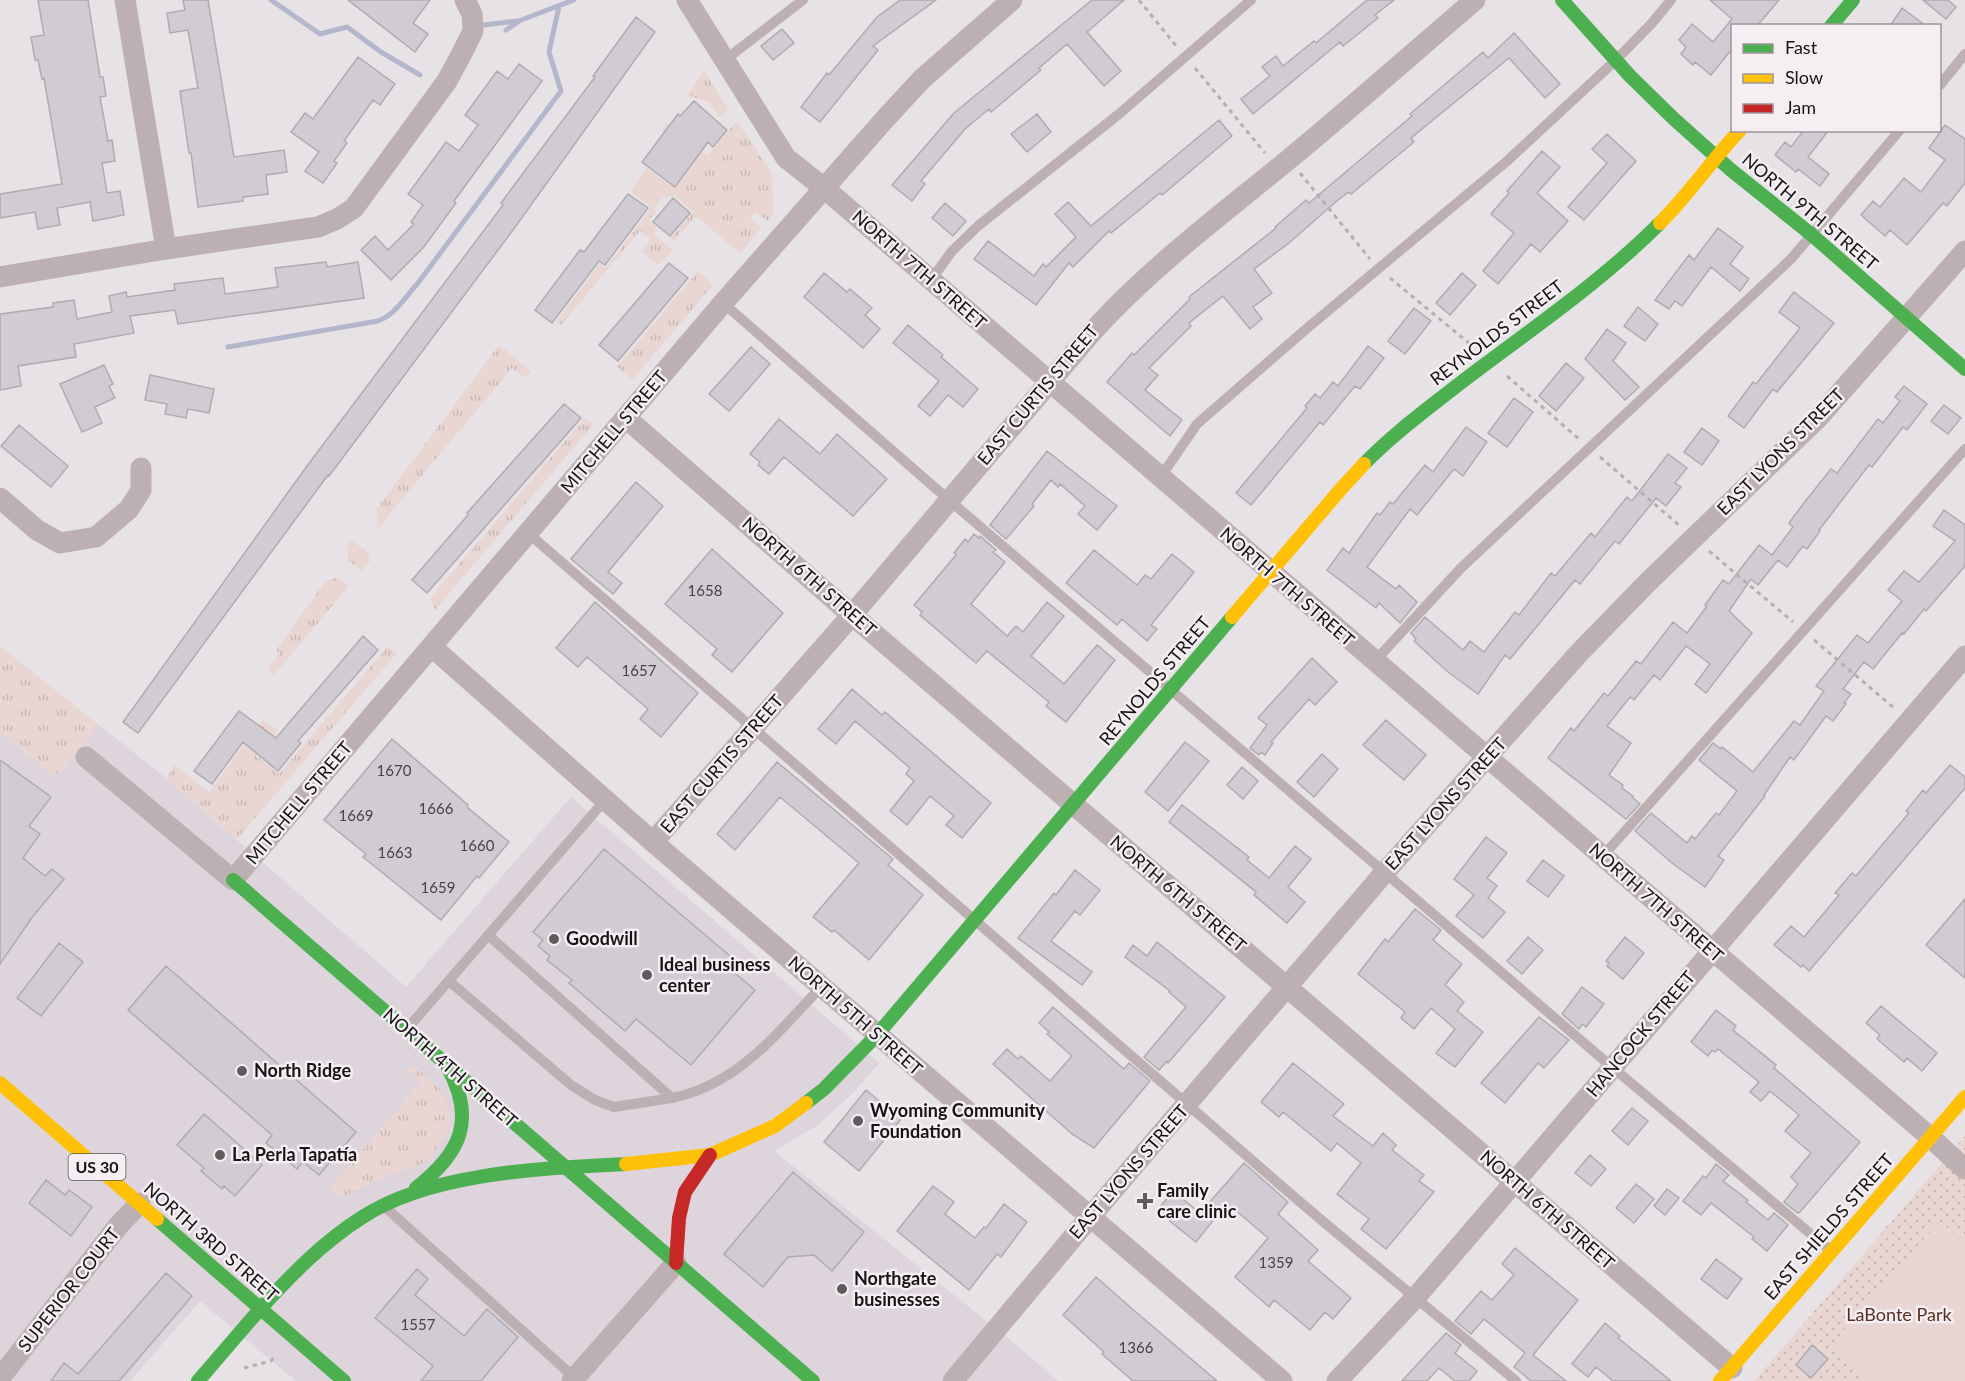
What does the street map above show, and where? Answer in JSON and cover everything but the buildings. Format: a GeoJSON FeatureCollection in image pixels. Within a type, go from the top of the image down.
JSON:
{"type":"FeatureCollection","features":[{"type":"Feature","properties":{"kind":"main road","name":"NORTH 9TH STREET"},"geometry":{"type":"LineString","coordinates":[[1562,0],[1674,119],[1715,156],[1812,234],[1965,369]]}},
{"type":"Feature","properties":{"kind":"main road"},"geometry":{"type":"LineString","coordinates":[[1833,24],[1853,0]]}},
{"type":"Feature","properties":{"kind":"main road","name":"REYNOLDS STREET"},"geometry":{"type":"LineString","coordinates":[[564,1167],[648,1163],[710,1155],[775,1126],[825,1089],[877,1035],[1340,490],[1373,455],[1403,427],[1634,249],[1692,188],[1715,156],[1738,132]]}},
{"type":"Feature","properties":{"kind":"main road","name":"NORTH 4TH STREET"},"geometry":{"type":"LineString","coordinates":[[233,880],[813,1381]]}},
{"type":"Feature","properties":{"kind":"main road"},"geometry":{"type":"LineString","coordinates":[[406,1195],[434,1175],[456,1147],[463,1110],[460,1092],[446,1065]]}},
{"type":"Feature","properties":{"kind":"main road","name":"NORTH 3RD STREET"},"geometry":{"type":"LineString","coordinates":[[0,1083],[344,1381]]}},
{"type":"Feature","properties":{"kind":"main road","name":"EAST SHIELDS STREET"},"geometry":{"type":"LineString","coordinates":[[1726,1374],[1965,1097]]}},
{"type":"Feature","properties":{"kind":"main road"},"geometry":{"type":"LineString","coordinates":[[676,1263],[679,1218],[686,1192],[710,1155]]}},
{"type":"Feature","properties":{"kind":"main road"},"geometry":{"type":"LineString","coordinates":[[198,1381],[296,1269],[326,1242],[363,1216],[406,1195],[450,1182],[564,1167]]}},
{"type":"Feature","properties":{"kind":"street"},"geometry":{"type":"LineString","coordinates":[[125,0],[166,249]]}},
{"type":"Feature","properties":{"kind":"street"},"geometry":{"type":"LineString","coordinates":[[0,277],[166,249],[318,227],[337,219],[354,208],[447,81],[473,31],[472,14],[465,0]]}},
{"type":"Feature","properties":{"kind":"street","name":"NORTH 7TH STREET"},"geometry":{"type":"LineString","coordinates":[[687,0],[786,158],[824,188],[1930,1137]]}},
{"type":"Feature","properties":{"kind":"street","name":"MITCHELL STREET"},"geometry":{"type":"LineString","coordinates":[[233,880],[723,303],[824,188],[922,79],[1012,0]]}},
{"type":"Feature","properties":{"kind":"street","name":"EAST CURTIS STREET"},"geometry":{"type":"LineString","coordinates":[[653,842],[852,615],[1122,298],[1475,0]]}},
{"type":"Feature","properties":{"kind":"street","name":"EAST LYONS STREET"},"geometry":{"type":"LineString","coordinates":[[953,1381],[1385,872],[1579,653],[1648,582],[1818,418],[1965,251]]}},
{"type":"Feature","properties":{"kind":"street","name":"NORTH 6TH STREET"},"geometry":{"type":"LineString","coordinates":[[626,418],[1514,1183],[1726,1374]]}},
{"type":"Feature","properties":{"kind":"street"},"geometry":{"type":"LineString","coordinates":[[0,498],[37,530],[60,543],[96,537],[129,509],[141,490],[141,468]]}},
{"type":"Feature","properties":{"kind":"street","name":"NORTH 5TH STREET"},"geometry":{"type":"LineString","coordinates":[[432,647],[820,987],[1282,1381]]}},
{"type":"Feature","properties":{"kind":"street","name":"HANCOCK STREET"},"geometry":{"type":"LineString","coordinates":[[1337,1381],[1416,1297],[1965,656]]}},
{"type":"Feature","properties":{"kind":"street","name":"NORTH 4TH STREET"},"geometry":{"type":"LineString","coordinates":[[86,757],[233,880]]}},
{"type":"Feature","properties":{"kind":"street"},"geometry":{"type":"LineString","coordinates":[[1930,1137],[1965,1169]]}},
{"type":"Feature","properties":{"kind":"street","name":"SUPERIOR COURT"},"geometry":{"type":"LineString","coordinates":[[0,1378],[118,1226],[140,1203]]}},
{"type":"Feature","properties":{"kind":"street"},"geometry":{"type":"LineString","coordinates":[[575,1380],[676,1263]]}},
{"type":"Feature","properties":{"kind":"lane"},"geometry":{"type":"LineString","coordinates":[[725,60],[803,0]]}},
{"type":"Feature","properties":{"kind":"lane"},"geometry":{"type":"LineString","coordinates":[[931,280],[952,251],[978,226],[1186,58],[1251,0]]}},
{"type":"Feature","properties":{"kind":"lane"},"geometry":{"type":"LineString","coordinates":[[1160,478],[1197,424],[1305,330],[1506,162],[1616,60],[1671,0]]}},
{"type":"Feature","properties":{"kind":"lane"},"geometry":{"type":"LineString","coordinates":[[1941,83],[1965,54]]}},
{"type":"Feature","properties":{"kind":"lane"},"geometry":{"type":"LineString","coordinates":[[1374,662],[1461,568],[1791,259],[1898,132]]}},
{"type":"Feature","properties":{"kind":"lane"},"geometry":{"type":"LineString","coordinates":[[723,303],[949,500],[1832,1252]]}},
{"type":"Feature","properties":{"kind":"lane"},"geometry":{"type":"LineString","coordinates":[[1602,857],[1965,449]]}},
{"type":"Feature","properties":{"kind":"lane"},"geometry":{"type":"LineString","coordinates":[[528,533],[1270,1176],[1516,1381]]}},
{"type":"Feature","properties":{"kind":"lane"},"geometry":{"type":"LineString","coordinates":[[406,1030],[605,800]]}},
{"type":"Feature","properties":{"kind":"lane"},"geometry":{"type":"LineString","coordinates":[[488,935],[672,1098]]}},
{"type":"Feature","properties":{"kind":"lane"},"geometry":{"type":"LineString","coordinates":[[449,981],[571,1085],[595,1100],[614,1107],[694,1093],[718,1082],[752,1059],[820,987]]}},
{"type":"Feature","properties":{"kind":"lane"},"geometry":{"type":"LineString","coordinates":[[383,1206],[575,1380]]}},
{"type":"Feature","properties":{"kind":"path"},"geometry":{"type":"LineString","coordinates":[[1139,0],[1278,168]]}},
{"type":"Feature","properties":{"kind":"path"},"geometry":{"type":"LineString","coordinates":[[239,1374],[245,1368],[271,1361],[292,1337]]}},
{"type":"Feature","properties":{"kind":"shaded area"},"geometry":{"type":"Polygon","coordinates":[[[99,725],[166,778],[406,987],[571,797],[879,1063],[853,1093],[818,1125],[774,1151],[1014,1343],[1058,1381],[296,1381],[200,1301],[130,1381],[0,1381],[0,731],[55,777],[99,725]]]}},
{"type":"Feature","properties":{"kind":"green space"},"geometry":{"type":"Polygon","coordinates":[[[704,71],[729,110],[719,117],[711,103],[687,95],[704,71]]]}},
{"type":"Feature","properties":{"kind":"green space"},"geometry":{"type":"Polygon","coordinates":[[[737,121],[771,172],[774,214],[768,221],[756,212],[750,219],[762,228],[740,253],[696,216],[674,241],[671,238],[693,212],[674,195],[662,199],[672,184],[661,172],[678,185],[694,163],[677,150],[680,145],[662,131],[666,122],[699,151],[708,155],[737,121]]]}},
{"type":"Feature","properties":{"kind":"green space"},"geometry":{"type":"Polygon","coordinates":[[[647,168],[671,186],[654,209],[630,191],[647,168]]]}},
{"type":"Feature","properties":{"kind":"green space"},"geometry":{"type":"Polygon","coordinates":[[[652,207],[656,212],[649,220],[658,228],[654,234],[673,250],[661,264],[657,264],[642,251],[651,240],[640,231],[561,325],[556,322],[600,264],[606,268],[652,207]]]}},
{"type":"Feature","properties":{"kind":"green space"},"geometry":{"type":"Polygon","coordinates":[[[698,271],[713,285],[632,380],[617,367],[698,271]]]}},
{"type":"Feature","properties":{"kind":"green space"},"geometry":{"type":"Polygon","coordinates":[[[499,345],[531,371],[525,378],[512,368],[378,528],[376,510],[499,345]]]}},
{"type":"Feature","properties":{"kind":"green space"},"geometry":{"type":"Polygon","coordinates":[[[585,418],[593,425],[434,611],[431,597],[585,418]]]}},
{"type":"Feature","properties":{"kind":"green space"},"geometry":{"type":"Polygon","coordinates":[[[352,540],[369,554],[370,561],[362,571],[349,561],[347,546],[352,540]]]}},
{"type":"Feature","properties":{"kind":"green space"},"geometry":{"type":"Polygon","coordinates":[[[338,577],[349,586],[274,675],[269,671],[269,667],[279,654],[276,650],[325,582],[338,577]]]}},
{"type":"Feature","properties":{"kind":"green space"},"geometry":{"type":"Polygon","coordinates":[[[0,646],[99,725],[55,777],[0,731],[0,646]]]}},
{"type":"Feature","properties":{"kind":"green space"},"geometry":{"type":"Polygon","coordinates":[[[388,646],[397,653],[237,839],[166,778],[175,765],[209,792],[263,720],[278,731],[257,756],[279,774],[388,646]]]}},
{"type":"Feature","properties":{"kind":"green space"},"geometry":{"type":"Polygon","coordinates":[[[416,1067],[442,1091],[450,1116],[447,1132],[428,1161],[372,1182],[346,1196],[333,1193],[329,1189],[421,1082],[406,1069],[416,1067]]]}},
{"type":"Feature","properties":{"kind":"green space","name":"LaBonte Park"},"geometry":{"type":"Polygon","coordinates":[[[1965,1136],[1965,1381],[1754,1381],[1965,1136]]]}},
{"type":"Feature","properties":{"kind":"green space"},"geometry":{"type":"Polygon","coordinates":[[[1939,1221],[1965,1242],[1965,1381],[1867,1381],[1838,1357],[1839,1336],[1939,1221]]]}},
{"type":"Feature","properties":{"kind":"waterway"},"geometry":{"type":"LineString","coordinates":[[271,0],[320,34],[347,27],[381,52],[420,75]]}},
{"type":"Feature","properties":{"kind":"waterway"},"geometry":{"type":"LineString","coordinates":[[506,30],[521,20],[574,0]]}},
{"type":"Feature","properties":{"kind":"waterway"},"geometry":{"type":"LineString","coordinates":[[228,347],[378,321],[395,310],[418,283],[561,91],[549,52],[559,6]]}},
{"type":"Feature","properties":{"kind":"waterway"},"geometry":{"type":"LineString","coordinates":[[476,26],[517,21]]}},
{"type":"Feature","properties":{"kind":"traffic: fast"},"geometry":{"type":"LineString","coordinates":[[1562,0],[1630,76],[1674,119],[1731,170],[1812,235],[1965,369]]}},
{"type":"Feature","properties":{"kind":"traffic: fast"},"geometry":{"type":"LineString","coordinates":[[1833,24],[1853,0]]}},
{"type":"Feature","properties":{"kind":"traffic: fast"},"geometry":{"type":"LineString","coordinates":[[1364,464],[1386,442],[1422,413],[1588,287],[1660,223]]}},
{"type":"Feature","properties":{"kind":"traffic: fast"},"geometry":{"type":"LineString","coordinates":[[806,1103],[824,1089],[877,1035],[1232,617]]}},
{"type":"Feature","properties":{"kind":"traffic: fast"},"geometry":{"type":"LineString","coordinates":[[233,880],[813,1381]]}},
{"type":"Feature","properties":{"kind":"traffic: fast"},"geometry":{"type":"LineString","coordinates":[[416,1188],[444,1162],[459,1134],[462,1120],[461,1104],[457,1087],[448,1068]]}},
{"type":"Feature","properties":{"kind":"traffic: fast"},"geometry":{"type":"LineString","coordinates":[[260,1309],[295,1272],[333,1238],[361,1218],[389,1203],[420,1191],[489,1175],[626,1164]]}},
{"type":"Feature","properties":{"kind":"traffic: fast"},"geometry":{"type":"LineString","coordinates":[[157,1219],[344,1381]]}},
{"type":"Feature","properties":{"kind":"traffic: fast"},"geometry":{"type":"LineString","coordinates":[[198,1381],[260,1309]]}},
{"type":"Feature","properties":{"kind":"traffic: slow"},"geometry":{"type":"LineString","coordinates":[[1660,223],[1738,132]]}},
{"type":"Feature","properties":{"kind":"traffic: slow"},"geometry":{"type":"LineString","coordinates":[[1232,617],[1364,464]]}},
{"type":"Feature","properties":{"kind":"traffic: slow"},"geometry":{"type":"LineString","coordinates":[[0,1083],[157,1219]]}},
{"type":"Feature","properties":{"kind":"traffic: slow"},"geometry":{"type":"LineString","coordinates":[[1720,1381],[1965,1097]]}},
{"type":"Feature","properties":{"kind":"traffic: slow"},"geometry":{"type":"LineString","coordinates":[[626,1164],[710,1155],[775,1126],[806,1103]]}},
{"type":"Feature","properties":{"kind":"traffic: jam"},"geometry":{"type":"LineString","coordinates":[[676,1263],[679,1218],[685,1192],[710,1155]]}},
{"type":"Feature","properties":{"kind":"place","name":"Goodwill"},"geometry":{"type":"Point","coordinates":[554,939]}},
{"type":"Feature","properties":{"kind":"place","name":"Ideal business center"},"geometry":{"type":"Point","coordinates":[647,975]}},
{"type":"Feature","properties":{"kind":"place","name":"North Ridge"},"geometry":{"type":"Point","coordinates":[242,1071]}},
{"type":"Feature","properties":{"kind":"place","name":"Wyoming Community Foundation"},"geometry":{"type":"Point","coordinates":[858,1121]}},
{"type":"Feature","properties":{"kind":"place","name":"La Perla Tapatía"},"geometry":{"type":"Point","coordinates":[220,1155]}},
{"type":"Feature","properties":{"kind":"place","name":"Family care clinic"},"geometry":{"type":"Point","coordinates":[1145,1201]}},
{"type":"Feature","properties":{"kind":"place","name":"Northgate businesses"},"geometry":{"type":"Point","coordinates":[842,1289]}}]}
